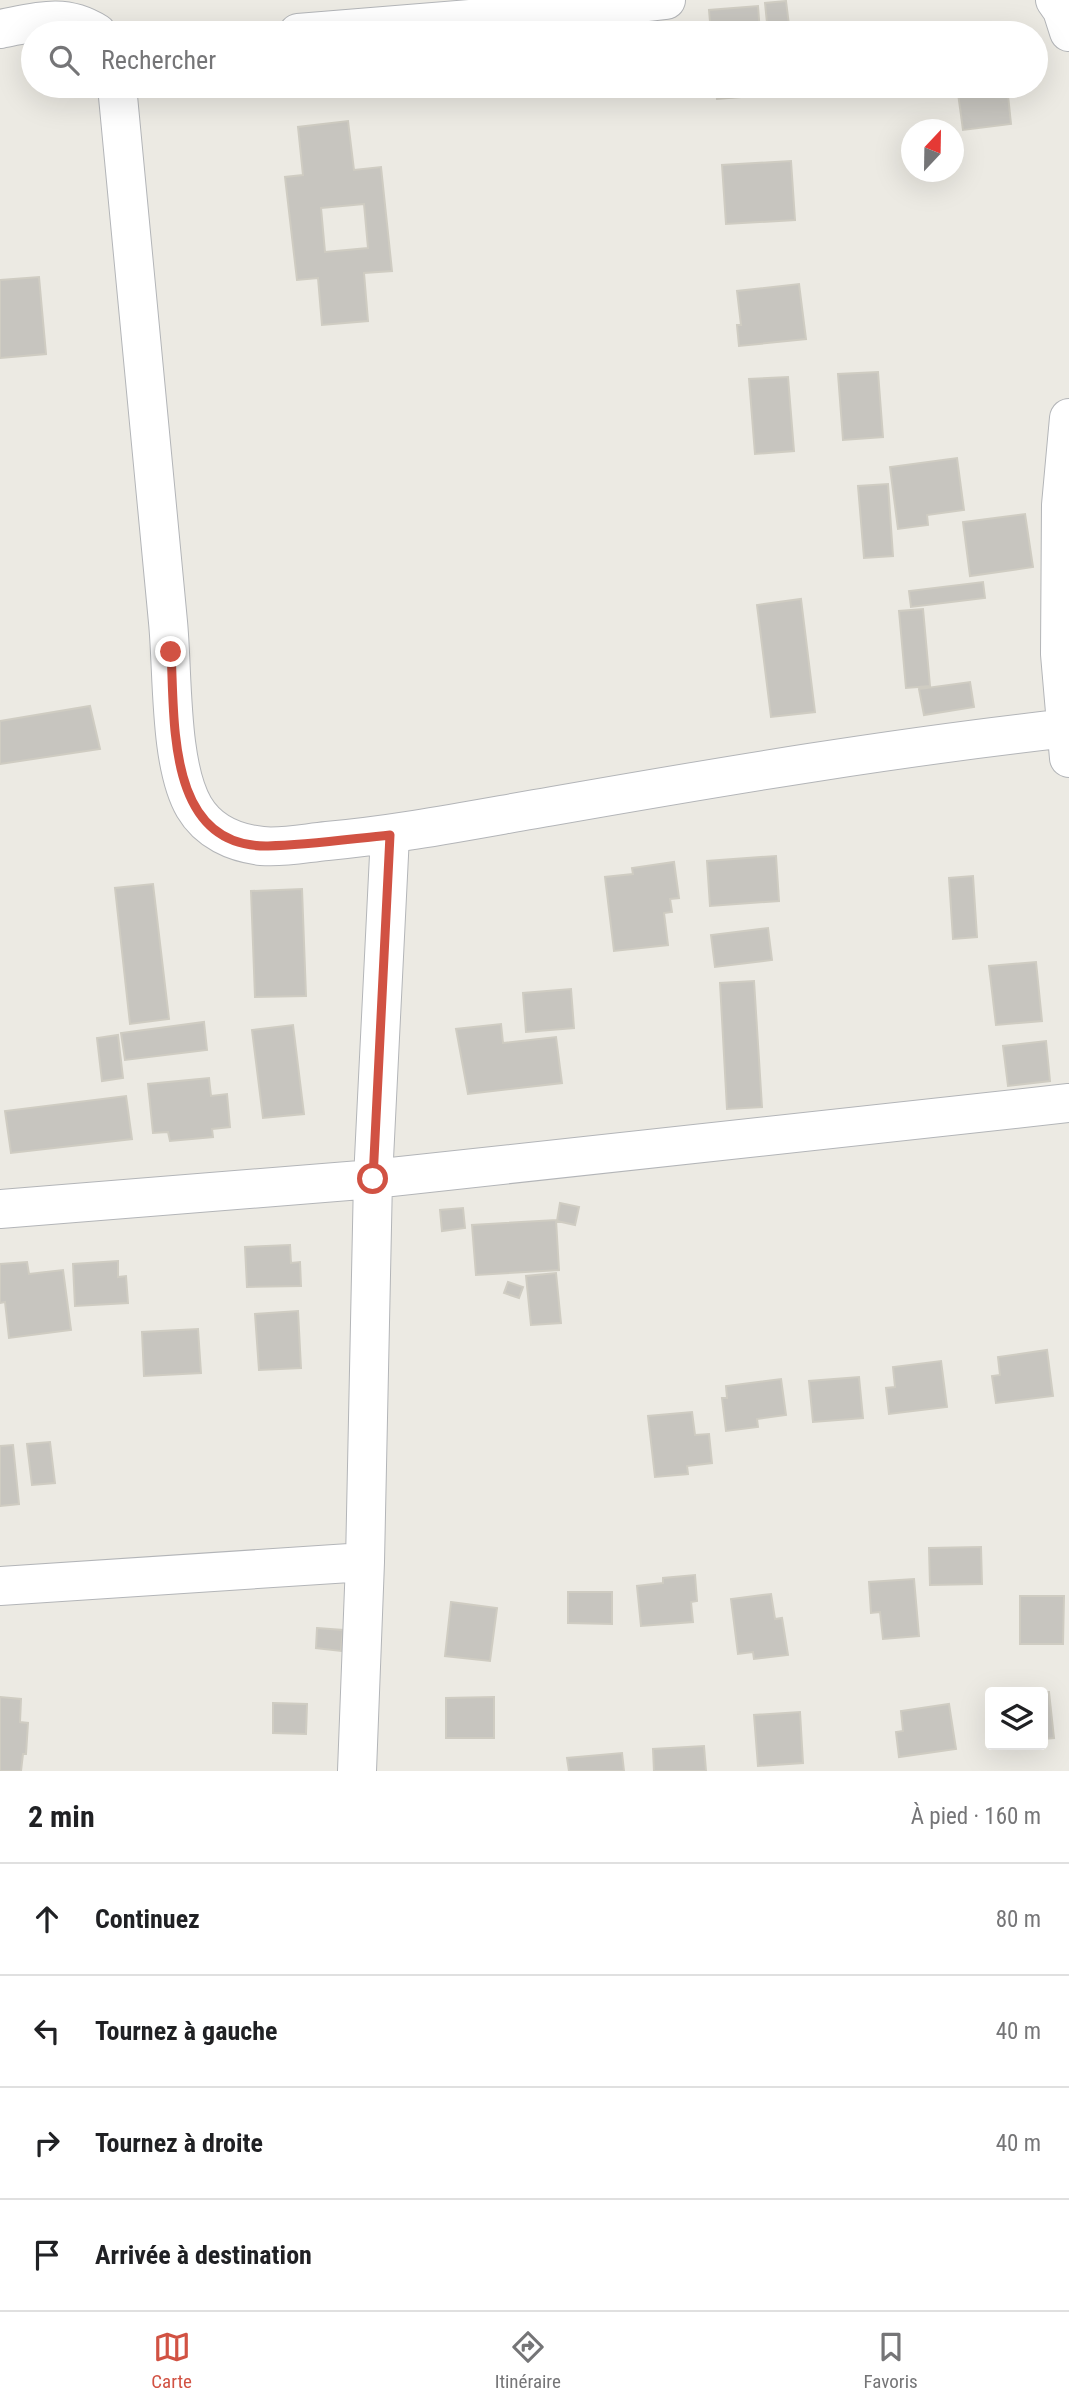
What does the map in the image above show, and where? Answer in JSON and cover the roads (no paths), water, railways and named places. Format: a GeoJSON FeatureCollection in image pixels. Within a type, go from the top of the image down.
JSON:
{"type":"FeatureCollection","features":[{"type":"Feature","properties":{"kind":"street"},"geometry":{"type":"LineString","coordinates":[[445,21],[666,0]]}},
{"type":"Feature","properties":{"kind":"street"},"geometry":{"type":"LineString","coordinates":[[1055,0],[1069,32]]}},
{"type":"Feature","properties":{"kind":"street"},"geometry":{"type":"LineString","coordinates":[[42,21],[88,20]]}},
{"type":"Feature","properties":{"kind":"street"},"geometry":{"type":"LineString","coordinates":[[0,29],[21,25]]}},
{"type":"Feature","properties":{"kind":"street"},"geometry":{"type":"LineString","coordinates":[[118,98],[171,652],[177,750],[184,783],[194,807],[207,824],[223,836],[243,843],[266,846],[390,835],[760,770],[979,738],[1068,738],[1060,627],[1061,505],[1069,418]]}},
{"type":"Feature","properties":{"kind":"street"},"geometry":{"type":"LineString","coordinates":[[357,1771],[365,1562],[373,1179],[390,835]]}},
{"type":"Feature","properties":{"kind":"street"},"geometry":{"type":"LineString","coordinates":[[0,1209],[373,1179],[1069,1103]]}},
{"type":"Feature","properties":{"kind":"street"},"geometry":{"type":"LineString","coordinates":[[0,1586],[365,1562]]}}]}
